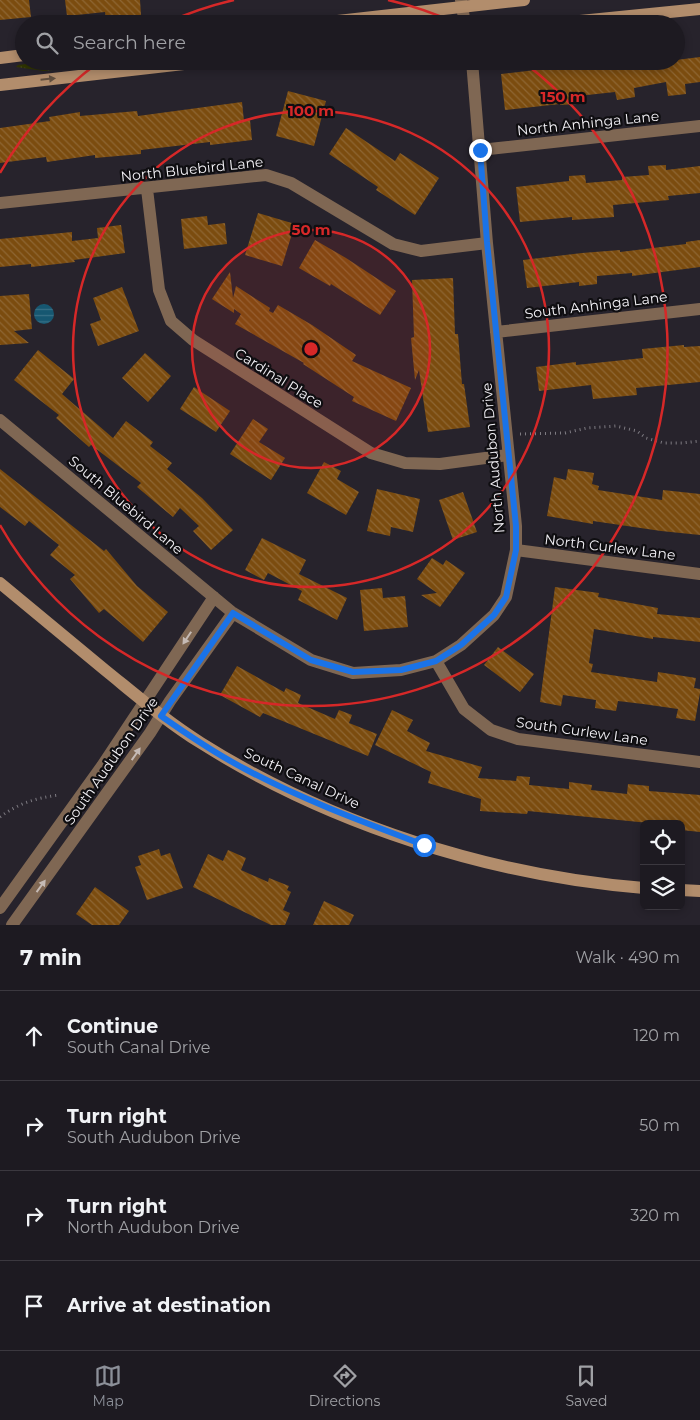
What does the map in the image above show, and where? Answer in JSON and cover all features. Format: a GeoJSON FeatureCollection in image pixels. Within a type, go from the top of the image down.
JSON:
{"type":"FeatureCollection","features":[{"type":"Feature","properties":{"kind":"street"},"geometry":{"type":"LineString","coordinates":[[375,15],[461,3],[524,0]]}},
{"type":"Feature","properties":{"kind":"street"},"geometry":{"type":"LineString","coordinates":[[640,15],[700,9]]}},
{"type":"Feature","properties":{"kind":"street"},"geometry":{"type":"LineString","coordinates":[[0,58],[15,56]]}},
{"type":"Feature","properties":{"kind":"street"},"geometry":{"type":"LineString","coordinates":[[0,85],[131,70]]}},
{"type":"Feature","properties":{"kind":"street","name":"North Audubon Drive"},"geometry":{"type":"LineString","coordinates":[[233,613],[311,660],[353,672],[401,670],[436,661],[461,645],[494,615],[506,597],[516,550],[516,526],[487,242],[473,70]]}},
{"type":"Feature","properties":{"kind":"street","name":"North Anhinga Lane"},"geometry":{"type":"LineString","coordinates":[[480,150],[700,126]]}},
{"type":"Feature","properties":{"kind":"street","name":"North Bluebird Lane"},"geometry":{"type":"LineString","coordinates":[[0,203],[266,175],[291,183],[393,244],[421,251],[487,242]]}},
{"type":"Feature","properties":{"kind":"street","name":"Cardinal Place"},"geometry":{"type":"LineString","coordinates":[[147,189],[159,290],[171,321],[193,340],[371,453],[405,463],[440,464],[508,455]]}},
{"type":"Feature","properties":{"kind":"street","name":"South Anhinga Lane"},"geometry":{"type":"LineString","coordinates":[[496,332],[700,309]]}},
{"type":"Feature","properties":{"kind":"street","name":"South Bluebird Lane"},"geometry":{"type":"LineString","coordinates":[[0,420],[233,613]]}},
{"type":"Feature","properties":{"kind":"street","name":"North Curlew Lane"},"geometry":{"type":"LineString","coordinates":[[516,550],[700,574]]}},
{"type":"Feature","properties":{"kind":"street","name":"South Canal Drive"},"geometry":{"type":"LineString","coordinates":[[0,583],[161,716],[244,769],[304,798],[424,845],[492,864],[543,875],[640,887]]}},
{"type":"Feature","properties":{"kind":"street","name":"South Audubon Drive"},"geometry":{"type":"LineString","coordinates":[[0,908],[145,702],[214,597]]}},
{"type":"Feature","properties":{"kind":"street","name":"South Audubon Drive"},"geometry":{"type":"LineString","coordinates":[[12,925],[81,831],[233,613]]}},
{"type":"Feature","properties":{"kind":"street","name":"South Curlew Lane"},"geometry":{"type":"LineString","coordinates":[[436,661],[464,709],[491,730],[518,739],[700,762]]}},
{"type":"Feature","properties":{"kind":"street"},"geometry":{"type":"LineString","coordinates":[[685,890],[700,891]]}},
{"type":"Feature","properties":{"kind":"path"},"geometry":{"type":"LineString","coordinates":[[518,434],[559,434],[587,428],[616,426],[637,431],[646,438],[664,443],[682,444],[700,441]]}},
{"type":"Feature","properties":{"kind":"path"},"geometry":{"type":"LineString","coordinates":[[0,817],[23,802],[59,794]]}},
{"type":"Feature","properties":{"kind":"water"},"geometry":{"type":"Polygon","coordinates":[[[40,304],[48,304],[54,310],[54,318],[48,324],[40,324],[34,318],[34,310],[40,304]]]}},
{"type":"Feature","properties":{"kind":"building"},"geometry":{"type":"Polygon","coordinates":[[[0,0],[29,0],[31,15],[15,15],[15,19],[0,20],[0,0]]]}},
{"type":"Feature","properties":{"kind":"building"},"geometry":{"type":"Polygon","coordinates":[[[65,0],[140,0],[141,15],[105,15],[105,12],[67,15],[65,0]]]}},
{"type":"Feature","properties":{"kind":"building"},"geometry":{"type":"Polygon","coordinates":[[[700,57],[700,82],[685,84],[686,94],[668,96],[666,82],[634,88],[635,97],[617,100],[615,92],[578,96],[578,104],[505,110],[501,74],[535,70],[685,70],[685,59],[700,57]]]}},
{"type":"Feature","properties":{"kind":"building"},"geometry":{"type":"Polygon","coordinates":[[[288,91],[326,101],[314,146],[276,136],[288,91]]]}},
{"type":"Feature","properties":{"kind":"building"},"geometry":{"type":"Polygon","coordinates":[[[242,102],[244,121],[250,120],[252,140],[210,145],[210,142],[141,150],[141,154],[95,158],[95,155],[47,162],[46,157],[0,163],[0,128],[50,121],[49,117],[80,112],[80,116],[137,111],[138,116],[242,102]]]}},
{"type":"Feature","properties":{"kind":"building"},"geometry":{"type":"Polygon","coordinates":[[[346,128],[395,161],[400,153],[439,178],[415,215],[376,190],[378,187],[329,154],[346,128]]]}},
{"type":"Feature","properties":{"kind":"building"},"geometry":{"type":"Polygon","coordinates":[[[666,165],[666,170],[700,166],[700,193],[668,196],[669,200],[613,205],[614,217],[572,220],[572,217],[520,222],[516,187],[569,181],[569,176],[585,175],[586,183],[622,180],[622,177],[649,175],[648,166],[666,165]]]}},
{"type":"Feature","properties":{"kind":"building"},"geometry":{"type":"Polygon","coordinates":[[[258,213],[295,224],[282,266],[245,255],[258,213]]]}},
{"type":"Feature","properties":{"kind":"building"},"geometry":{"type":"Polygon","coordinates":[[[207,216],[208,225],[225,223],[227,244],[184,249],[181,219],[207,216]]]}},
{"type":"Feature","properties":{"kind":"building"},"geometry":{"type":"Polygon","coordinates":[[[121,225],[125,253],[74,260],[75,262],[31,267],[31,264],[0,267],[0,239],[72,232],[72,241],[98,238],[97,228],[121,225]]]}},
{"type":"Feature","properties":{"kind":"building"},"geometry":{"type":"Polygon","coordinates":[[[315,240],[396,291],[380,315],[331,284],[330,286],[299,268],[315,240]]]}},
{"type":"Feature","properties":{"kind":"building"},"geometry":{"type":"Polygon","coordinates":[[[700,240],[700,267],[632,276],[632,273],[597,276],[597,284],[579,286],[579,282],[527,288],[523,260],[582,253],[620,250],[620,252],[686,244],[686,242],[700,240]]]}},
{"type":"Feature","properties":{"kind":"building"},"geometry":{"type":"Polygon","coordinates":[[[230,272],[233,298],[236,286],[270,308],[269,311],[273,313],[278,305],[312,325],[356,355],[352,361],[411,388],[396,421],[352,401],[354,397],[304,363],[235,324],[241,314],[234,309],[234,313],[212,299],[230,272]]]}},
{"type":"Feature","properties":{"kind":"building"},"geometry":{"type":"Polygon","coordinates":[[[453,278],[455,334],[458,334],[462,384],[464,384],[470,427],[428,432],[419,370],[415,380],[411,338],[414,337],[412,280],[453,278]]]}},
{"type":"Feature","properties":{"kind":"building"},"geometry":{"type":"Polygon","coordinates":[[[122,287],[139,331],[98,346],[90,324],[101,320],[93,298],[122,287]]]}},
{"type":"Feature","properties":{"kind":"building"},"geometry":{"type":"Polygon","coordinates":[[[29,294],[32,329],[14,331],[29,343],[0,345],[0,296],[29,294]]]}},
{"type":"Feature","properties":{"kind":"building"},"geometry":{"type":"Polygon","coordinates":[[[684,345],[684,347],[700,346],[700,382],[636,388],[637,395],[593,399],[591,385],[539,391],[536,367],[576,362],[576,365],[643,358],[642,349],[684,345]]]}},
{"type":"Feature","properties":{"kind":"building"},"geometry":{"type":"Polygon","coordinates":[[[38,350],[74,379],[62,394],[113,438],[126,421],[153,442],[150,446],[172,463],[167,469],[202,498],[233,530],[211,550],[193,531],[199,526],[180,508],[173,517],[137,487],[141,483],[91,445],[89,447],[56,418],[59,415],[14,380],[38,350]]]}},
{"type":"Feature","properties":{"kind":"building"},"geometry":{"type":"Polygon","coordinates":[[[145,353],[171,376],[148,402],[122,378],[145,353]]]}},
{"type":"Feature","properties":{"kind":"building"},"geometry":{"type":"Polygon","coordinates":[[[194,387],[230,411],[216,432],[180,409],[194,387]]]}},
{"type":"Feature","properties":{"kind":"building"},"geometry":{"type":"Polygon","coordinates":[[[253,419],[268,429],[259,442],[285,458],[271,480],[230,454],[253,419]]]}},
{"type":"Feature","properties":{"kind":"building"},"geometry":{"type":"Polygon","coordinates":[[[324,462],[341,471],[337,479],[359,492],[346,515],[307,493],[324,462]]]}},
{"type":"Feature","properties":{"kind":"building"},"geometry":{"type":"Polygon","coordinates":[[[0,469],[104,551],[106,549],[137,586],[168,612],[143,642],[104,609],[99,613],[70,579],[75,575],[50,555],[59,545],[29,521],[25,526],[0,507],[0,469]]]}},
{"type":"Feature","properties":{"kind":"building"},"geometry":{"type":"Polygon","coordinates":[[[568,469],[594,473],[592,484],[599,486],[598,490],[662,500],[663,490],[700,494],[700,535],[593,521],[593,524],[547,516],[554,477],[566,480],[568,469]]]}},
{"type":"Feature","properties":{"kind":"building"},"geometry":{"type":"Polygon","coordinates":[[[377,489],[420,499],[413,532],[391,527],[390,536],[367,531],[377,489]]]}},
{"type":"Feature","properties":{"kind":"building"},"geometry":{"type":"Polygon","coordinates":[[[463,492],[477,532],[453,540],[439,500],[463,492]]]}},
{"type":"Feature","properties":{"kind":"building"},"geometry":{"type":"Polygon","coordinates":[[[262,538],[306,560],[299,574],[347,598],[337,620],[298,600],[302,591],[268,573],[264,580],[245,570],[262,538]]]}},
{"type":"Feature","properties":{"kind":"building"},"geometry":{"type":"Polygon","coordinates":[[[432,558],[443,565],[446,560],[465,573],[440,607],[421,595],[437,593],[417,579],[432,558]]]}},
{"type":"Feature","properties":{"kind":"building"},"geometry":{"type":"Polygon","coordinates":[[[555,587],[599,593],[598,597],[658,608],[657,614],[700,618],[700,642],[653,637],[653,639],[594,629],[589,663],[593,664],[591,672],[657,682],[658,672],[696,678],[694,688],[700,689],[700,693],[695,721],[676,718],[678,709],[643,704],[618,701],[616,711],[595,708],[596,700],[563,695],[561,706],[540,702],[555,587]]]}},
{"type":"Feature","properties":{"kind":"building"},"geometry":{"type":"Polygon","coordinates":[[[382,588],[383,598],[405,596],[408,627],[364,631],[360,590],[382,588]]]}},
{"type":"Feature","properties":{"kind":"building"},"geometry":{"type":"Polygon","coordinates":[[[498,647],[534,674],[520,692],[484,665],[498,647]]]}},
{"type":"Feature","properties":{"kind":"building"},"geometry":{"type":"Polygon","coordinates":[[[237,666],[284,692],[286,688],[301,695],[298,703],[335,719],[339,710],[352,715],[349,723],[377,734],[368,756],[263,713],[260,717],[220,695],[237,666]]]}},
{"type":"Feature","properties":{"kind":"building"},"geometry":{"type":"Polygon","coordinates":[[[392,710],[413,720],[407,731],[430,743],[426,751],[482,767],[478,778],[516,781],[517,776],[530,777],[529,785],[569,789],[569,782],[592,785],[591,790],[627,794],[628,784],[649,786],[649,791],[700,795],[700,832],[685,830],[685,820],[640,820],[640,822],[528,811],[527,814],[480,811],[481,799],[428,783],[431,772],[375,745],[392,710]]]}},
{"type":"Feature","properties":{"kind":"building"},"geometry":{"type":"Polygon","coordinates":[[[159,849],[161,856],[170,853],[183,888],[147,900],[135,867],[141,865],[138,856],[159,849]]]}},
{"type":"Feature","properties":{"kind":"building"},"geometry":{"type":"Polygon","coordinates":[[[228,850],[246,858],[241,870],[268,882],[269,878],[289,886],[287,890],[291,892],[283,910],[290,913],[285,925],[271,925],[193,887],[208,854],[223,861],[228,850]]]}},
{"type":"Feature","properties":{"kind":"building"},"geometry":{"type":"Polygon","coordinates":[[[95,887],[129,911],[119,925],[92,925],[76,914],[95,887]]]}},
{"type":"Feature","properties":{"kind":"building"},"geometry":{"type":"Polygon","coordinates":[[[324,901],[354,915],[349,925],[313,925],[324,901]]]}},
{"type":"Feature","properties":{"kind":"route"},"geometry":{"type":"LineString","coordinates":[[424,845],[304,798],[244,769],[161,716],[233,613],[311,660],[353,672],[401,670],[436,661],[461,645],[494,615],[506,597],[516,550],[516,526],[487,242],[480,150]]}}]}
